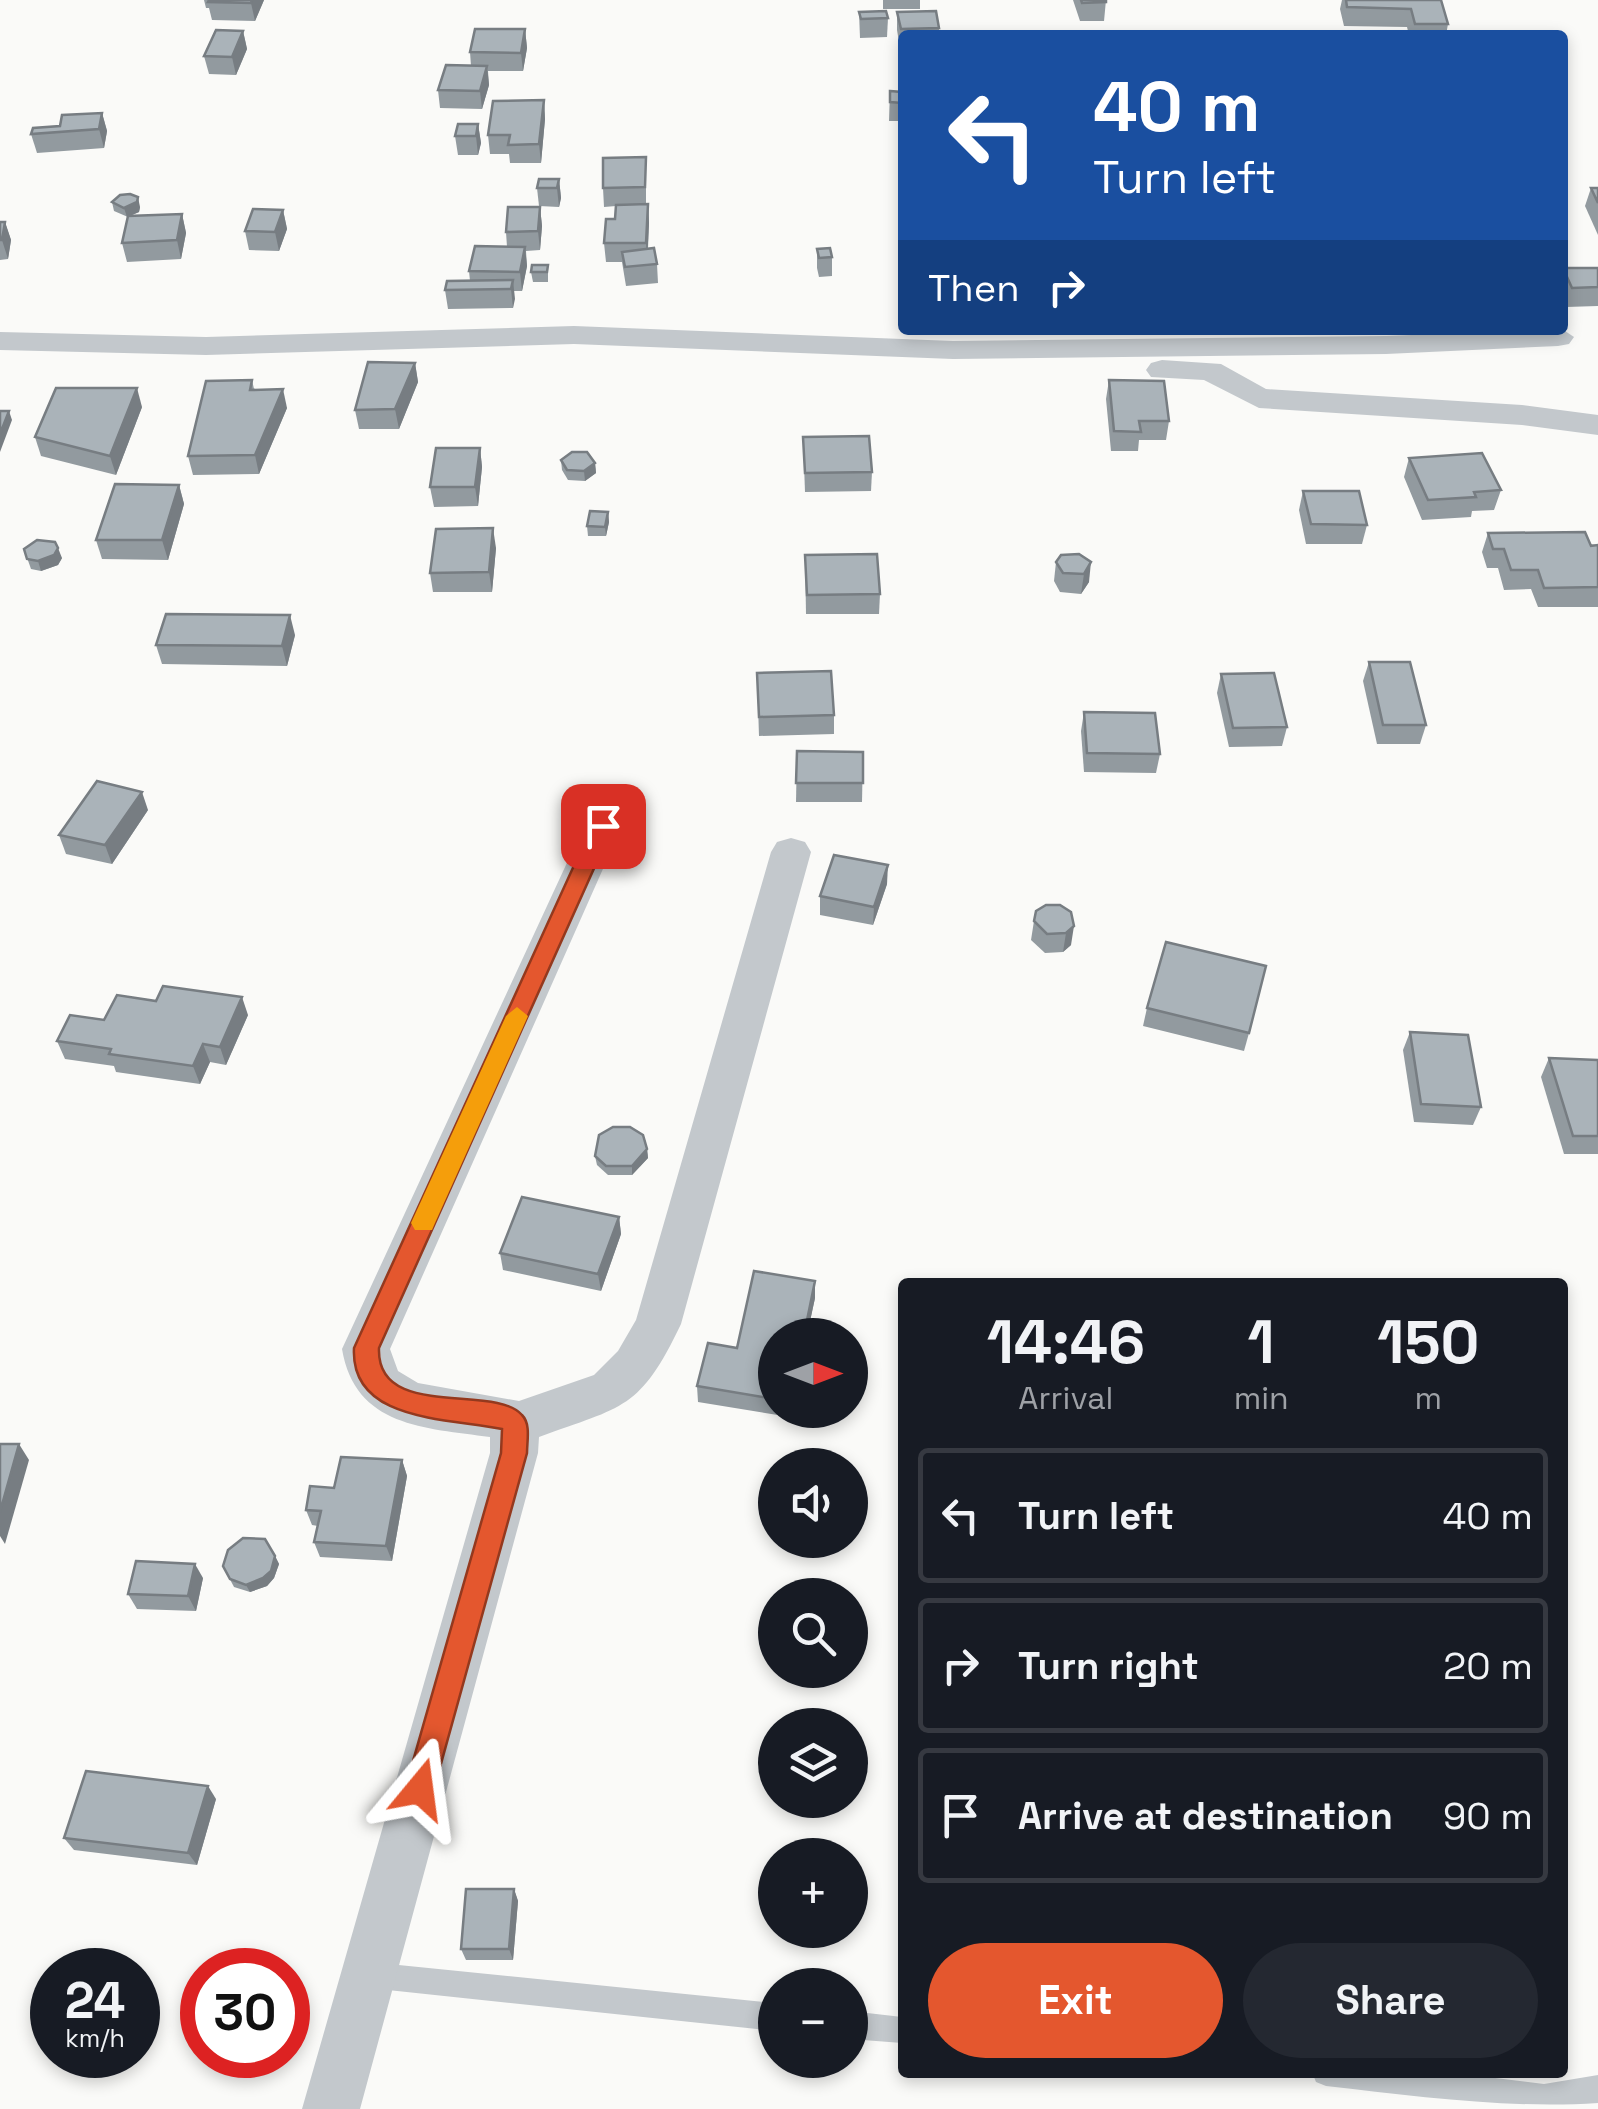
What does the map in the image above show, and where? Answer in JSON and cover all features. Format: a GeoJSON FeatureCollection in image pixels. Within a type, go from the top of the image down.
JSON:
{"type":"FeatureCollection","features":[{"type":"Feature","properties":{"kind":"street"},"geometry":{"type":"LineString","coordinates":[[296,344],[574,334],[952,350],[1386,345],[1558,336]]}},
{"type":"Feature","properties":{"kind":"street"},"geometry":{"type":"LineString","coordinates":[[0,341],[296,344],[585,356],[1210,371],[1259,398],[1522,415],[1598,425]]}},
{"type":"Feature","properties":{"kind":"street"},"geometry":{"type":"LineString","coordinates":[[515,1424],[507,1418],[430,1408],[399,1398],[375,1383],[366,1366],[366,1348],[603,826]]}},
{"type":"Feature","properties":{"kind":"street"},"geometry":{"type":"LineString","coordinates":[[515,1424],[610,1390],[634,1366],[658,1324],[792,852]]}},
{"type":"Feature","properties":{"kind":"street"},"geometry":{"type":"LineString","coordinates":[[331,2109],[514,1453],[515,1424]]}},
{"type":"Feature","properties":{"kind":"lane"},"geometry":{"type":"LineString","coordinates":[[367,1975],[758,2015]]}},
{"type":"Feature","properties":{"kind":"lane"},"geometry":{"type":"LineString","coordinates":[[868,2027],[898,2030]]}},
{"type":"Feature","properties":{"kind":"lane"},"geometry":{"type":"LineString","coordinates":[[1376,2078],[1544,2098],[1598,2089]]}},
{"type":"Feature","properties":{"kind":"building"},"geometry":{"type":"Polygon","coordinates":[[[209,0],[252,0],[251,3],[209,0]]]}},
{"type":"Feature","properties":{"kind":"building"},"geometry":{"type":"Polygon","coordinates":[[[1346,0],[1441,0],[1448,24],[1415,24],[1411,9],[1347,7],[1346,0]]]}},
{"type":"Feature","properties":{"kind":"building"},"geometry":{"type":"Polygon","coordinates":[[[886,11],[888,18],[861,19],[859,12],[886,11]]]}},
{"type":"Feature","properties":{"kind":"building"},"geometry":{"type":"Polygon","coordinates":[[[936,11],[939,28],[901,29],[897,12],[936,11]]]}},
{"type":"Feature","properties":{"kind":"building"},"geometry":{"type":"Polygon","coordinates":[[[475,29],[525,29],[521,53],[470,52],[475,29]]]}},
{"type":"Feature","properties":{"kind":"building"},"geometry":{"type":"Polygon","coordinates":[[[216,30],[243,31],[232,57],[204,56],[216,30]]]}},
{"type":"Feature","properties":{"kind":"building"},"geometry":{"type":"Polygon","coordinates":[[[446,65],[487,66],[480,91],[438,90],[446,65]]]}},
{"type":"Feature","properties":{"kind":"building"},"geometry":{"type":"Polygon","coordinates":[[[890,91],[898,92],[898,103],[890,102],[890,91]]]}},
{"type":"Feature","properties":{"kind":"building"},"geometry":{"type":"Polygon","coordinates":[[[544,100],[539,144],[508,145],[510,135],[488,135],[493,101],[544,100]]]}},
{"type":"Feature","properties":{"kind":"building"},"geometry":{"type":"Polygon","coordinates":[[[102,113],[99,129],[31,134],[33,128],[60,126],[62,115],[102,113]]]}},
{"type":"Feature","properties":{"kind":"building"},"geometry":{"type":"Polygon","coordinates":[[[458,124],[478,124],[476,136],[455,136],[458,124]]]}},
{"type":"Feature","properties":{"kind":"building"},"geometry":{"type":"Polygon","coordinates":[[[646,157],[645,187],[603,188],[603,158],[646,157]]]}},
{"type":"Feature","properties":{"kind":"building"},"geometry":{"type":"Polygon","coordinates":[[[539,179],[559,179],[557,188],[537,188],[539,179]]]}},
{"type":"Feature","properties":{"kind":"building"},"geometry":{"type":"Polygon","coordinates":[[[120,195],[138,197],[137,202],[124,208],[112,202],[120,195]]]}},
{"type":"Feature","properties":{"kind":"building"},"geometry":{"type":"Polygon","coordinates":[[[648,204],[646,243],[604,243],[606,219],[615,219],[616,205],[648,204]]]}},
{"type":"Feature","properties":{"kind":"building"},"geometry":{"type":"Polygon","coordinates":[[[508,207],[540,207],[538,231],[506,232],[508,207]]]}},
{"type":"Feature","properties":{"kind":"building"},"geometry":{"type":"Polygon","coordinates":[[[253,209],[283,210],[275,232],[245,231],[253,209]]]}},
{"type":"Feature","properties":{"kind":"building"},"geometry":{"type":"Polygon","coordinates":[[[182,214],[177,240],[122,243],[128,216],[182,214]]]}},
{"type":"Feature","properties":{"kind":"building"},"geometry":{"type":"Polygon","coordinates":[[[0,222],[5,222],[2,240],[0,240],[0,222]]]}},
{"type":"Feature","properties":{"kind":"building"},"geometry":{"type":"Polygon","coordinates":[[[475,246],[525,247],[520,272],[469,271],[475,246]]]}},
{"type":"Feature","properties":{"kind":"building"},"geometry":{"type":"Polygon","coordinates":[[[654,248],[657,264],[625,267],[622,252],[654,248]]]}},
{"type":"Feature","properties":{"kind":"building"},"geometry":{"type":"Polygon","coordinates":[[[830,248],[832,257],[819,258],[817,249],[830,248]]]}},
{"type":"Feature","properties":{"kind":"building"},"geometry":{"type":"Polygon","coordinates":[[[532,265],[548,265],[547,272],[531,272],[532,265]]]}},
{"type":"Feature","properties":{"kind":"building"},"geometry":{"type":"Polygon","coordinates":[[[1568,268],[1598,268],[1598,287],[1572,288],[1568,268]]]}},
{"type":"Feature","properties":{"kind":"building"},"geometry":{"type":"Polygon","coordinates":[[[513,280],[511,289],[445,290],[447,281],[513,280]]]}},
{"type":"Feature","properties":{"kind":"building"},"geometry":{"type":"Polygon","coordinates":[[[368,362],[415,363],[395,409],[355,410],[368,362]]]}},
{"type":"Feature","properties":{"kind":"building"},"geometry":{"type":"Polygon","coordinates":[[[252,380],[250,390],[283,389],[255,455],[188,456],[206,381],[252,380]]]}},
{"type":"Feature","properties":{"kind":"building"},"geometry":{"type":"Polygon","coordinates":[[[1109,380],[1164,381],[1169,421],[1139,421],[1141,432],[1114,431],[1109,380]]]}},
{"type":"Feature","properties":{"kind":"building"},"geometry":{"type":"Polygon","coordinates":[[[56,388],[137,388],[110,456],[35,437],[56,388]]]}},
{"type":"Feature","properties":{"kind":"building"},"geometry":{"type":"Polygon","coordinates":[[[0,411],[9,411],[0,434],[0,411]]]}},
{"type":"Feature","properties":{"kind":"building"},"geometry":{"type":"Polygon","coordinates":[[[869,436],[872,472],[805,473],[803,437],[869,436]]]}},
{"type":"Feature","properties":{"kind":"building"},"geometry":{"type":"Polygon","coordinates":[[[436,448],[480,448],[475,487],[430,487],[436,448]]]}},
{"type":"Feature","properties":{"kind":"building"},"geometry":{"type":"Polygon","coordinates":[[[572,452],[587,452],[595,463],[584,471],[567,470],[561,460],[572,452]]]}},
{"type":"Feature","properties":{"kind":"building"},"geometry":{"type":"Polygon","coordinates":[[[1482,453],[1501,490],[1474,492],[1476,497],[1428,500],[1409,458],[1482,453]]]}},
{"type":"Feature","properties":{"kind":"building"},"geometry":{"type":"Polygon","coordinates":[[[115,484],[179,485],[162,540],[96,540],[115,484]]]}},
{"type":"Feature","properties":{"kind":"building"},"geometry":{"type":"Polygon","coordinates":[[[1303,491],[1359,491],[1367,525],[1311,524],[1303,491]]]}},
{"type":"Feature","properties":{"kind":"building"},"geometry":{"type":"Polygon","coordinates":[[[590,511],[608,512],[605,527],[587,526],[590,511]]]}},
{"type":"Feature","properties":{"kind":"building"},"geometry":{"type":"Polygon","coordinates":[[[493,528],[489,572],[430,573],[436,529],[493,528]]]}},
{"type":"Feature","properties":{"kind":"building"},"geometry":{"type":"Polygon","coordinates":[[[1585,532],[1591,546],[1598,545],[1598,587],[1544,588],[1538,570],[1511,570],[1504,549],[1493,549],[1488,533],[1585,532]]]}},
{"type":"Feature","properties":{"kind":"building"},"geometry":{"type":"Polygon","coordinates":[[[37,540],[55,542],[58,548],[54,555],[38,561],[27,559],[24,549],[37,540]]]}},
{"type":"Feature","properties":{"kind":"building"},"geometry":{"type":"Polygon","coordinates":[[[877,554],[880,594],[807,595],[805,555],[877,554]]]}},
{"type":"Feature","properties":{"kind":"building"},"geometry":{"type":"Polygon","coordinates":[[[1079,554],[1091,562],[1084,574],[1063,573],[1056,562],[1061,555],[1079,554]]]}},
{"type":"Feature","properties":{"kind":"building"},"geometry":{"type":"Polygon","coordinates":[[[166,614],[290,615],[282,646],[156,645],[166,614]]]}},
{"type":"Feature","properties":{"kind":"building"},"geometry":{"type":"Polygon","coordinates":[[[1369,662],[1410,662],[1426,725],[1383,725],[1369,662]]]}},
{"type":"Feature","properties":{"kind":"building"},"geometry":{"type":"Polygon","coordinates":[[[831,671],[834,715],[759,717],[757,673],[831,671]]]}},
{"type":"Feature","properties":{"kind":"building"},"geometry":{"type":"Polygon","coordinates":[[[1274,673],[1287,727],[1233,728],[1221,674],[1274,673]]]}},
{"type":"Feature","properties":{"kind":"building"},"geometry":{"type":"Polygon","coordinates":[[[1084,712],[1155,713],[1160,754],[1087,753],[1084,712]]]}},
{"type":"Feature","properties":{"kind":"building"},"geometry":{"type":"Polygon","coordinates":[[[797,751],[863,752],[863,783],[796,783],[797,751]]]}},
{"type":"Feature","properties":{"kind":"building"},"geometry":{"type":"Polygon","coordinates":[[[97,781],[142,792],[105,845],[59,835],[97,781]]]}},
{"type":"Feature","properties":{"kind":"building"},"geometry":{"type":"Polygon","coordinates":[[[834,855],[888,865],[874,907],[820,896],[834,855]]]}},
{"type":"Feature","properties":{"kind":"building"},"geometry":{"type":"Polygon","coordinates":[[[1046,905],[1060,905],[1071,912],[1074,926],[1066,933],[1047,934],[1034,921],[1036,911],[1046,905]]]}},
{"type":"Feature","properties":{"kind":"building"},"geometry":{"type":"Polygon","coordinates":[[[1166,942],[1266,966],[1249,1033],[1147,1008],[1166,942]]]}},
{"type":"Feature","properties":{"kind":"building"},"geometry":{"type":"Polygon","coordinates":[[[163,986],[242,997],[220,1047],[203,1044],[193,1066],[109,1054],[111,1049],[57,1041],[70,1015],[104,1020],[117,995],[156,1001],[163,986]]]}},
{"type":"Feature","properties":{"kind":"building"},"geometry":{"type":"Polygon","coordinates":[[[1410,1032],[1468,1035],[1481,1107],[1421,1104],[1410,1032]]]}},
{"type":"Feature","properties":{"kind":"building"},"geometry":{"type":"Polygon","coordinates":[[[1549,1058],[1598,1060],[1598,1136],[1573,1136],[1549,1058]]]}},
{"type":"Feature","properties":{"kind":"building"},"geometry":{"type":"Polygon","coordinates":[[[613,1127],[630,1127],[643,1135],[647,1149],[632,1166],[606,1166],[595,1156],[599,1135],[613,1127]]]}},
{"type":"Feature","properties":{"kind":"building"},"geometry":{"type":"Polygon","coordinates":[[[522,1197],[619,1217],[598,1274],[500,1253],[522,1197]]]}},
{"type":"Feature","properties":{"kind":"building"},"geometry":{"type":"Polygon","coordinates":[[[754,1271],[815,1281],[807,1318],[758,1318],[758,1396],[697,1386],[708,1343],[737,1348],[754,1271]]]}},
{"type":"Feature","properties":{"kind":"building"},"geometry":{"type":"Polygon","coordinates":[[[0,1444],[19,1444],[0,1512],[0,1444]]]}},
{"type":"Feature","properties":{"kind":"building"},"geometry":{"type":"Polygon","coordinates":[[[341,1457],[402,1460],[386,1546],[314,1542],[321,1511],[306,1510],[310,1486],[334,1488],[341,1457]]]}},
{"type":"Feature","properties":{"kind":"building"},"geometry":{"type":"Polygon","coordinates":[[[243,1538],[265,1539],[275,1556],[271,1571],[246,1585],[230,1579],[223,1566],[228,1550],[243,1538]]]}},
{"type":"Feature","properties":{"kind":"building"},"geometry":{"type":"Polygon","coordinates":[[[136,1561],[195,1564],[188,1596],[128,1594],[136,1561]]]}},
{"type":"Feature","properties":{"kind":"building"},"geometry":{"type":"Polygon","coordinates":[[[86,1771],[208,1786],[188,1853],[64,1838],[86,1771]]]}},
{"type":"Feature","properties":{"kind":"building"},"geometry":{"type":"Polygon","coordinates":[[[466,1889],[514,1889],[509,1949],[461,1949],[466,1889]]]}},
{"type":"Feature","properties":{"kind":"slow traffic"},"geometry":{"type":"LineString","coordinates":[[423,1223],[517,1016]]}},
{"type":"Feature","properties":{"kind":"route"},"geometry":{"type":"LineString","coordinates":[[420,1789],[514,1453],[515,1424],[507,1418],[430,1408],[399,1398],[375,1383],[366,1366],[366,1348],[603,826]]}}]}
